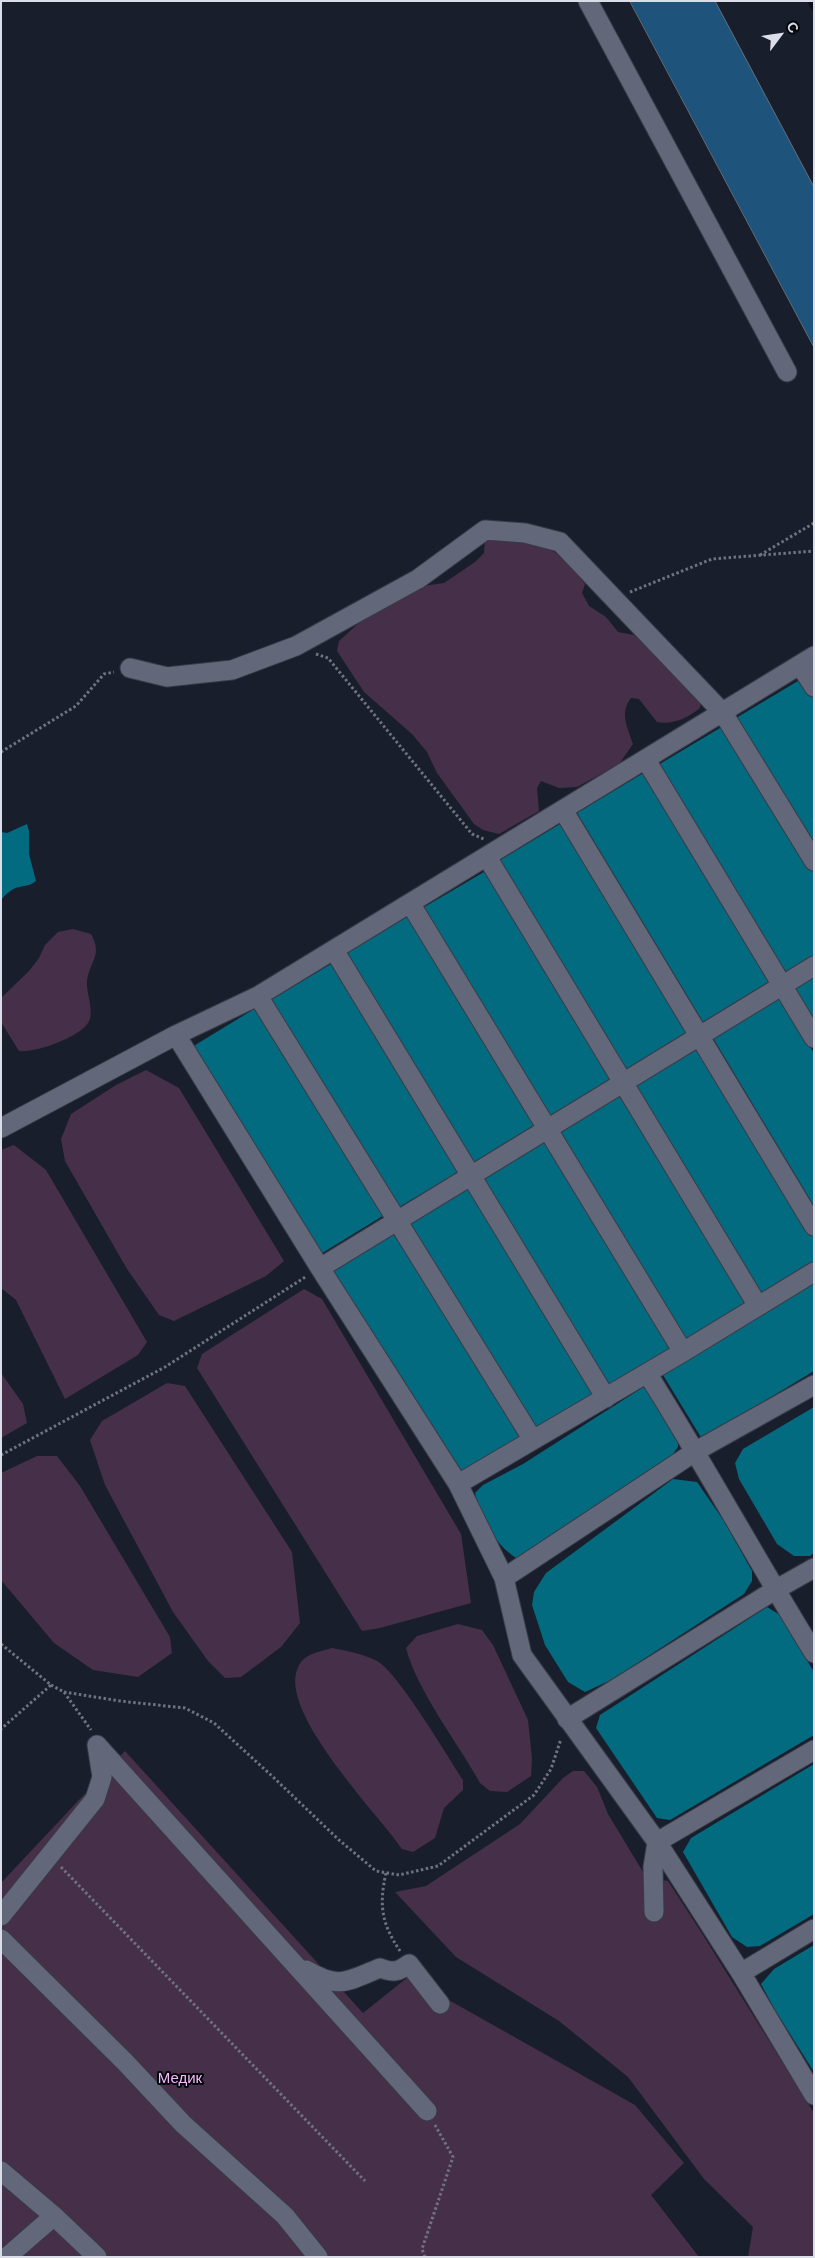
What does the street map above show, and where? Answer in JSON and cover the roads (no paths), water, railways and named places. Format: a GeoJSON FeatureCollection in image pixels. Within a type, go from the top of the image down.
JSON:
{"type":"FeatureCollection","features":[{"type":"Feature","properties":{"kind":"lane"},"geometry":{"type":"LineString","coordinates":[[588,1],[787,372]]}},
{"type":"Feature","properties":{"kind":"lane"},"geometry":{"type":"LineString","coordinates":[[130,668],[167,677],[232,670],[296,646],[418,579],[485,530],[525,533],[560,542],[723,713],[814,861]]}},
{"type":"Feature","properties":{"kind":"lane"},"geometry":{"type":"LineString","coordinates":[[1,1128],[176,1035],[258,996],[807,660],[814,687]]}},
{"type":"Feature","properties":{"kind":"lane"},"geometry":{"type":"LineString","coordinates":[[646,760],[814,1038]]}},
{"type":"Feature","properties":{"kind":"lane"},"geometry":{"type":"LineString","coordinates":[[563,810],[814,1226]]}},
{"type":"Feature","properties":{"kind":"lane"},"geometry":{"type":"LineString","coordinates":[[494,852],[622,1083],[758,1306]]}},
{"type":"Feature","properties":{"kind":"lane"},"geometry":{"type":"LineString","coordinates":[[410,903],[683,1352]]}},
{"type":"Feature","properties":{"kind":"lane"},"geometry":{"type":"LineString","coordinates":[[334,950],[606,1398]]}},
{"type":"Feature","properties":{"kind":"lane"},"geometry":{"type":"LineString","coordinates":[[320,1268],[814,966]]}},
{"type":"Feature","properties":{"kind":"lane"},"geometry":{"type":"LineString","coordinates":[[258,996],[532,1440]]}},
{"type":"Feature","properties":{"kind":"lane"},"geometry":{"type":"LineString","coordinates":[[176,1035],[320,1268],[458,1484],[504,1578],[522,1655],[657,1842],[741,1973],[814,2095]]}},
{"type":"Feature","properties":{"kind":"lane"},"geometry":{"type":"LineString","coordinates":[[458,1484],[606,1398],[814,1272]]}},
{"type":"Feature","properties":{"kind":"lane"},"geometry":{"type":"LineString","coordinates":[[646,1374],[696,1451],[774,1590],[814,1653]]}},
{"type":"Feature","properties":{"kind":"lane"},"geometry":{"type":"LineString","coordinates":[[504,1578],[696,1451],[814,1385]]}},
{"type":"Feature","properties":{"kind":"lane"},"geometry":{"type":"LineString","coordinates":[[567,1719],[774,1590],[814,1568]]}},
{"type":"Feature","properties":{"kind":"lane"},"geometry":{"type":"LineString","coordinates":[[1,1916],[95,1799],[102,1777],[97,1745],[427,2111]]}},
{"type":"Feature","properties":{"kind":"lane"},"geometry":{"type":"LineString","coordinates":[[657,1842],[814,1750]]}},
{"type":"Feature","properties":{"kind":"lane"},"geometry":{"type":"LineString","coordinates":[[654,1912],[653,1867],[657,1842]]}},
{"type":"Feature","properties":{"kind":"lane"},"geometry":{"type":"LineString","coordinates":[[741,1973],[814,1929]]}},
{"type":"Feature","properties":{"kind":"lane"},"geometry":{"type":"LineString","coordinates":[[1,1939],[125,2062],[183,2124],[285,2216],[318,2257]]}},
{"type":"Feature","properties":{"kind":"lane"},"geometry":{"type":"LineString","coordinates":[[292,1962],[325,1981],[347,1982],[380,1968],[392,1972],[408,1964],[440,2004]]}},
{"type":"Feature","properties":{"kind":"lane"},"geometry":{"type":"LineString","coordinates":[[1,2171],[98,2257]]}},
{"type":"Feature","properties":{"kind":"lane"},"geometry":{"type":"LineString","coordinates":[[7,2257],[54,2216]]}},
{"type":"Feature","properties":{"kind":"water"},"geometry":{"type":"Polygon","coordinates":[[[803,678],[814,695],[814,848],[736,718],[803,678]]]}},
{"type":"Feature","properties":{"kind":"water"},"geometry":{"type":"Polygon","coordinates":[[[725,725],[814,873],[814,956],[783,974],[658,765],[725,725]]]}},
{"type":"Feature","properties":{"kind":"water"},"geometry":{"type":"Polygon","coordinates":[[[645,772],[770,981],[703,1022],[577,813],[645,772]]]}},
{"type":"Feature","properties":{"kind":"water"},"geometry":{"type":"Polygon","coordinates":[[[565,821],[691,1030],[623,1071],[497,862],[565,821]]]}},
{"type":"Feature","properties":{"kind":"water"},"geometry":{"type":"Polygon","coordinates":[[[27,824],[29,831],[29,854],[36,881],[30,885],[12,890],[1,900],[1,832],[7,833],[27,824]]]}},
{"type":"Feature","properties":{"kind":"water"},"geometry":{"type":"Polygon","coordinates":[[[489,869],[614,1078],[547,1119],[421,909],[489,869]]]}},
{"type":"Feature","properties":{"kind":"water"},"geometry":{"type":"Polygon","coordinates":[[[410,915],[536,1124],[469,1165],[343,955],[410,915]]]}},
{"type":"Feature","properties":{"kind":"water"},"geometry":{"type":"Polygon","coordinates":[[[336,961],[462,1170],[394,1210],[269,1001],[336,961]]]}},
{"type":"Feature","properties":{"kind":"water"},"geometry":{"type":"Polygon","coordinates":[[[814,977],[814,1025],[793,990],[814,977]]]}},
{"type":"Feature","properties":{"kind":"water"},"geometry":{"type":"Polygon","coordinates":[[[780,997],[814,1053],[814,1206],[713,1038],[780,997]]]}},
{"type":"Feature","properties":{"kind":"water"},"geometry":{"type":"Polygon","coordinates":[[[259,1006],[386,1214],[319,1255],[192,1047],[259,1006]]]}},
{"type":"Feature","properties":{"kind":"water"},"geometry":{"type":"Polygon","coordinates":[[[701,1047],[814,1235],[814,1263],[759,1297],[633,1087],[701,1047]]]}},
{"type":"Feature","properties":{"kind":"water"},"geometry":{"type":"Polygon","coordinates":[[[625,1092],[751,1301],[683,1342],[558,1133],[625,1092]]]}},
{"type":"Feature","properties":{"kind":"water"},"geometry":{"type":"Polygon","coordinates":[[[547,1141],[673,1350],[605,1390],[480,1181],[547,1141]]]}},
{"type":"Feature","properties":{"kind":"water"},"geometry":{"type":"Polygon","coordinates":[[[475,1185],[600,1394],[533,1435],[407,1226],[475,1185]]]}},
{"type":"Feature","properties":{"kind":"water"},"geometry":{"type":"Polygon","coordinates":[[[399,1230],[527,1438],[460,1479],[332,1272],[399,1230]]]}},
{"type":"Feature","properties":{"kind":"water"},"geometry":{"type":"Polygon","coordinates":[[[814,1283],[814,1371],[702,1439],[663,1375],[814,1283]]]}},
{"type":"Feature","properties":{"kind":"water"},"geometry":{"type":"Polygon","coordinates":[[[645,1386],[678,1441],[678,1447],[673,1454],[516,1558],[508,1552],[490,1530],[481,1512],[475,1493],[483,1485],[523,1464],[645,1386]]]}},
{"type":"Feature","properties":{"kind":"water"},"geometry":{"type":"Polygon","coordinates":[[[814,1407],[814,1553],[810,1556],[794,1556],[777,1544],[739,1479],[735,1463],[743,1449],[814,1407]]]}},
{"type":"Feature","properties":{"kind":"water"},"geometry":{"type":"Polygon","coordinates":[[[673,1479],[697,1482],[724,1521],[752,1571],[752,1581],[744,1594],[613,1679],[585,1692],[568,1682],[545,1645],[532,1605],[534,1592],[546,1573],[673,1479]]]}},
{"type":"Feature","properties":{"kind":"water"},"geometry":{"type":"Polygon","coordinates":[[[767,1607],[780,1615],[814,1672],[814,1735],[670,1820],[657,1818],[596,1728],[600,1715],[767,1607]]]}},
{"type":"Feature","properties":{"kind":"water"},"geometry":{"type":"Polygon","coordinates":[[[814,1764],[814,1914],[760,1946],[747,1947],[732,1937],[683,1852],[691,1838],[814,1764]]]}},
{"type":"Feature","properties":{"kind":"water"},"geometry":{"type":"Polygon","coordinates":[[[814,1945],[814,2072],[761,1984],[774,1969],[814,1945]]]}},
{"type":"Feature","properties":{"kind":"park label","name":"Медик"},"geometry":{"type":"Point","coordinates":[180,2078]}}]}
